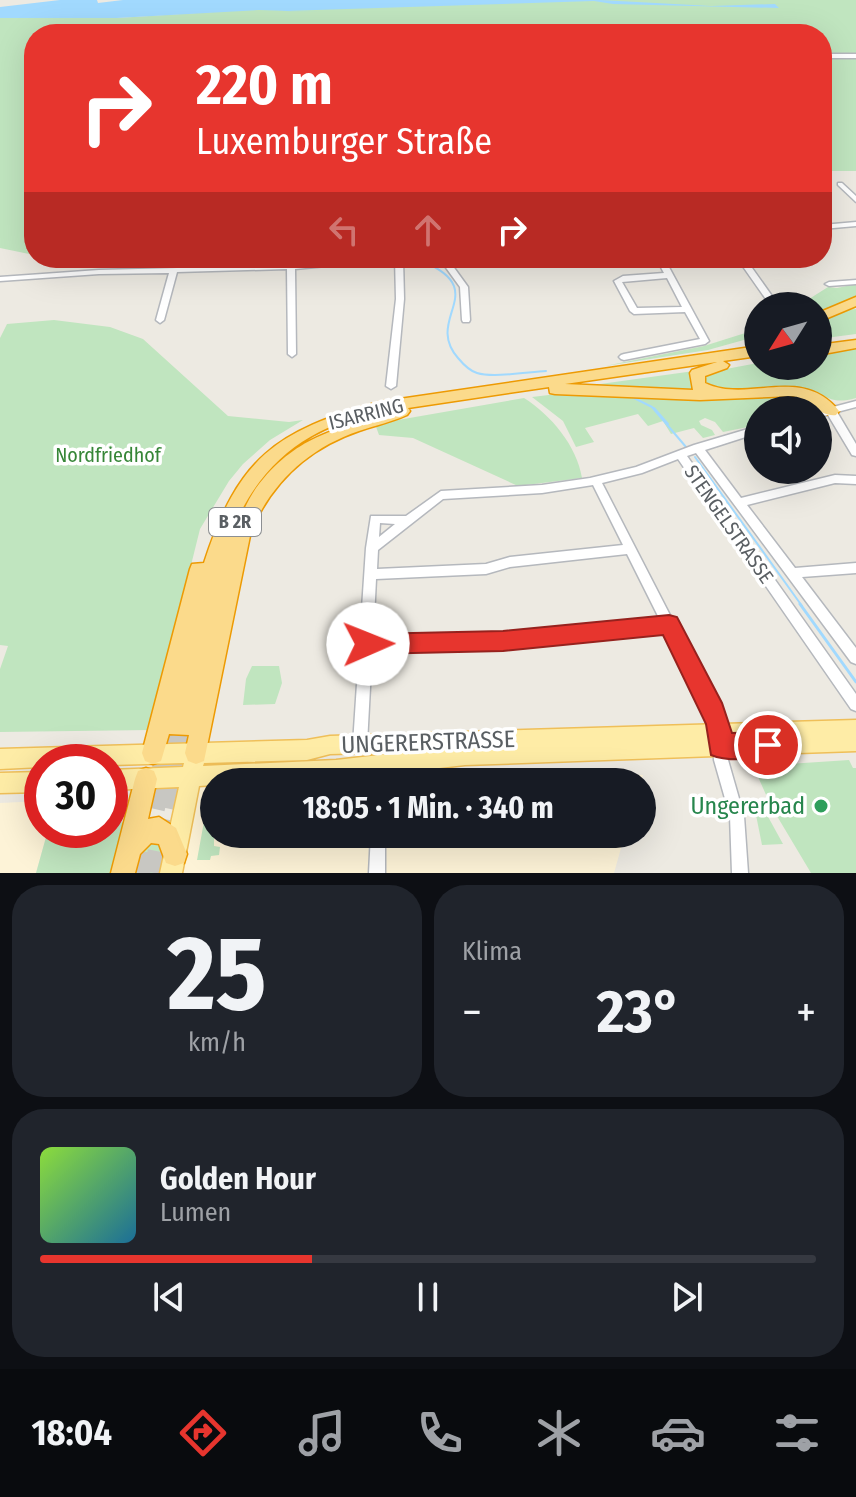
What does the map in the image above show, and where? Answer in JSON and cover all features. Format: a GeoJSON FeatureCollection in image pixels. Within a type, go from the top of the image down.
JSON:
{"type":"FeatureCollection","features":[{"type":"Feature","properties":{"kind":"highway"},"geometry":{"type":"LineString","coordinates":[[832,312],[856,301]]}},
{"type":"Feature","properties":{"kind":"highway"},"geometry":{"type":"LineString","coordinates":[[838,310],[856,308]]}},
{"type":"Feature","properties":{"kind":"highway"},"geometry":{"type":"LineString","coordinates":[[832,340],[856,337]]}},
{"type":"Feature","properties":{"kind":"highway"},"geometry":{"type":"LineString","coordinates":[[665,364],[744,344]]}},
{"type":"Feature","properties":{"kind":"highway"},"geometry":{"type":"LineString","coordinates":[[832,348],[856,344]]}},
{"type":"Feature","properties":{"kind":"highway","name":"ISARRING"},"geometry":{"type":"LineString","coordinates":[[744,353],[665,364],[577,384],[458,394],[379,407],[326,423],[289,443],[254,473],[235,498],[221,531],[180,726],[231,534],[251,491],[283,457],[312,438],[345,424],[402,411],[744,360]]}},
{"type":"Feature","properties":{"kind":"highway"},"geometry":{"type":"LineString","coordinates":[[718,395],[698,386],[697,373],[729,363]]}},
{"type":"Feature","properties":{"kind":"highway"},"geometry":{"type":"LineString","coordinates":[[577,384],[718,395],[794,391],[810,396]]}},
{"type":"Feature","properties":{"kind":"highway"},"geometry":{"type":"LineString","coordinates":[[153,753],[206,543],[216,514],[238,479],[272,446],[320,418],[378,401],[435,393],[458,394]]}},
{"type":"Feature","properties":{"kind":"highway"},"geometry":{"type":"LineString","coordinates":[[196,753],[225,604],[249,512],[269,482],[291,461],[320,442],[402,411]]}},
{"type":"Feature","properties":{"kind":"highway"},"geometry":{"type":"LineString","coordinates":[[123,873],[146,779]]}},
{"type":"Feature","properties":{"kind":"highway"},"geometry":{"type":"LineString","coordinates":[[130,849],[145,832],[159,829],[168,836],[173,863]]}},
{"type":"Feature","properties":{"kind":"main road","name":"UNGERERSTRASSE"},"geometry":{"type":"LineString","coordinates":[[128,780],[336,770],[479,754],[856,729]]}},
{"type":"Feature","properties":{"kind":"main road","name":"UNGERERSTRASSE"},"geometry":{"type":"LineString","coordinates":[[0,759],[307,750],[360,744],[720,740],[856,742]]}},
{"type":"Feature","properties":{"kind":"main road"},"geometry":{"type":"LineString","coordinates":[[146,779],[153,753]]}},
{"type":"Feature","properties":{"kind":"main road"},"geometry":{"type":"LineString","coordinates":[[173,863],[196,753]]}},
{"type":"Feature","properties":{"kind":"main road"},"geometry":{"type":"LineString","coordinates":[[0,783],[24,782]]}},
{"type":"Feature","properties":{"kind":"street"},"geometry":{"type":"LineString","coordinates":[[832,56],[856,56]]}},
{"type":"Feature","properties":{"kind":"street"},"geometry":{"type":"LineString","coordinates":[[840,184],[856,200]]}},
{"type":"Feature","properties":{"kind":"street"},"geometry":{"type":"LineString","coordinates":[[832,226],[856,224]]}},
{"type":"Feature","properties":{"kind":"street"},"geometry":{"type":"LineString","coordinates":[[0,279],[99,272],[262,268]]}},
{"type":"Feature","properties":{"kind":"street"},"geometry":{"type":"LineString","coordinates":[[291,268],[292,354]]}},
{"type":"Feature","properties":{"kind":"street"},"geometry":{"type":"LineString","coordinates":[[391,386],[400,299],[399,268]]}},
{"type":"Feature","properties":{"kind":"street"},"geometry":{"type":"LineString","coordinates":[[450,268],[464,287],[466,320]]}},
{"type":"Feature","properties":{"kind":"street"},"geometry":{"type":"LineString","coordinates":[[624,357],[705,341],[665,268]]}},
{"type":"Feature","properties":{"kind":"street"},"geometry":{"type":"LineString","coordinates":[[748,268],[765,292]]}},
{"type":"Feature","properties":{"kind":"street"},"geometry":{"type":"LineString","coordinates":[[160,320],[173,271]]}},
{"type":"Feature","properties":{"kind":"street"},"geometry":{"type":"LineString","coordinates":[[669,275],[619,279],[634,311],[687,309]]}},
{"type":"Feature","properties":{"kind":"street"},"geometry":{"type":"LineString","coordinates":[[829,284],[856,282]]}},
{"type":"Feature","properties":{"kind":"street"},"geometry":{"type":"LineString","coordinates":[[832,411],[856,404]]}},
{"type":"Feature","properties":{"kind":"street"},"geometry":{"type":"LineString","coordinates":[[832,423],[856,452]]}},
{"type":"Feature","properties":{"kind":"street"},"geometry":{"type":"LineString","coordinates":[[698,448],[744,433]]}},
{"type":"Feature","properties":{"kind":"street","name":"STENGELSTRASSE"},"geometry":{"type":"LineString","coordinates":[[856,658],[698,448],[681,456],[856,705]]}},
{"type":"Feature","properties":{"kind":"street"},"geometry":{"type":"LineString","coordinates":[[372,548],[441,495],[542,489],[596,481],[681,456]]}},
{"type":"Feature","properties":{"kind":"street"},"geometry":{"type":"LineString","coordinates":[[740,502],[835,479],[856,480]]}},
{"type":"Feature","properties":{"kind":"street"},"geometry":{"type":"LineString","coordinates":[[596,481],[713,711],[721,760],[737,816],[740,873]]}},
{"type":"Feature","properties":{"kind":"street"},"geometry":{"type":"LineString","coordinates":[[360,744],[375,519],[410,520]]}},
{"type":"Feature","properties":{"kind":"street"},"geometry":{"type":"LineString","coordinates":[[371,574],[486,569],[510,562],[630,549]]}},
{"type":"Feature","properties":{"kind":"street"},"geometry":{"type":"LineString","coordinates":[[792,573],[856,568]]}},
{"type":"Feature","properties":{"kind":"street"},"geometry":{"type":"LineString","coordinates":[[368,644],[503,641],[669,624]]}},
{"type":"Feature","properties":{"kind":"street"},"geometry":{"type":"LineString","coordinates":[[377,873],[378,848]]}},
{"type":"Feature","properties":{"kind":"shaded area"},"geometry":{"type":"Polygon","coordinates":[[[196,762],[402,768],[200,768],[200,848],[621,848],[614,873],[175,873],[196,762]]]}},
{"type":"Feature","properties":{"kind":"shaded area"},"geometry":{"type":"Polygon","coordinates":[[[24,802],[24,848],[43,848],[36,873],[0,873],[0,803],[24,802]]]}},
{"type":"Feature","properties":{"kind":"green space"},"geometry":{"type":"Polygon","coordinates":[[[582,0],[856,0],[856,171],[832,171],[832,24],[24,24],[24,253],[0,248],[0,18],[117,18],[260,9],[582,0]]]}},
{"type":"Feature","properties":{"kind":"green space"},"geometry":{"type":"Polygon","coordinates":[[[856,284],[856,296],[832,307],[832,292],[820,292],[828,287],[856,284]]]}},
{"type":"Feature","properties":{"kind":"green space"},"geometry":{"type":"Polygon","coordinates":[[[856,309],[856,334],[832,337],[832,315],[856,309]]]}},
{"type":"Feature","properties":{"kind":"green space","name":"Nordfriedhof"},"geometry":{"type":"Polygon","coordinates":[[[54,320],[110,327],[143,339],[228,416],[289,422],[303,420],[270,440],[243,464],[200,529],[150,730],[0,732],[0,669],[8,646],[0,645],[0,338],[7,324],[54,320]]]}},
{"type":"Feature","properties":{"kind":"green space"},"geometry":{"type":"Polygon","coordinates":[[[744,333],[744,340],[708,350],[605,366],[704,346],[744,333]]]}},
{"type":"Feature","properties":{"kind":"green space"},"geometry":{"type":"Polygon","coordinates":[[[856,347],[856,398],[839,401],[832,399],[832,396],[791,387],[716,389],[704,387],[699,374],[744,366],[744,380],[832,380],[832,351],[856,347]]]}},
{"type":"Feature","properties":{"kind":"green space"},"geometry":{"type":"Polygon","coordinates":[[[694,371],[701,391],[593,386],[593,385],[694,371]]]}},
{"type":"Feature","properties":{"kind":"green space"},"geometry":{"type":"Polygon","coordinates":[[[582,391],[801,396],[744,396],[744,428],[723,432],[715,422],[705,418],[699,421],[701,425],[715,435],[703,438],[694,428],[671,434],[663,421],[648,426],[638,414],[585,428],[594,442],[576,447],[563,421],[532,397],[582,391]]]}},
{"type":"Feature","properties":{"kind":"green space"},"geometry":{"type":"Polygon","coordinates":[[[524,398],[544,413],[569,443],[582,478],[518,486],[413,438],[379,435],[375,424],[524,398]]]}},
{"type":"Feature","properties":{"kind":"green space"},"geometry":{"type":"Polygon","coordinates":[[[252,666],[279,666],[282,683],[275,704],[243,705],[246,679],[252,666]]]}},
{"type":"Feature","properties":{"kind":"green space","name":"Ungererbad"},"geometry":{"type":"Polygon","coordinates":[[[849,760],[856,768],[856,873],[811,873],[771,806],[755,770],[758,766],[849,760]]]}},
{"type":"Feature","properties":{"kind":"green space"},"geometry":{"type":"Polygon","coordinates":[[[761,804],[783,844],[762,845],[754,805],[761,804]]]}},
{"type":"Feature","properties":{"kind":"green space"},"geometry":{"type":"Polygon","coordinates":[[[148,838],[166,846],[162,873],[131,873],[137,850],[148,838]]]}},
{"type":"Feature","properties":{"kind":"green space"},"geometry":{"type":"Polygon","coordinates":[[[200,844],[200,848],[220,848],[219,855],[211,856],[210,860],[197,860],[200,844]]]}},
{"type":"Feature","properties":{"kind":"green space"},"geometry":{"type":"Polygon","coordinates":[[[43,848],[122,848],[118,873],[36,873],[43,848]]]}},
{"type":"Feature","properties":{"kind":"water"},"geometry":{"type":"Polygon","coordinates":[[[60,0],[97,0],[98,3],[123,0],[600,0],[711,6],[775,4],[779,8],[613,4],[594,1],[259,10],[117,18],[0,18],[0,7],[60,0]]]}},
{"type":"Feature","properties":{"kind":"waterway"},"geometry":{"type":"LineString","coordinates":[[435,268],[453,283],[455,294],[448,330],[449,344],[467,367],[477,373],[492,375],[546,371]]}},
{"type":"Feature","properties":{"kind":"waterway"},"geometry":{"type":"LineString","coordinates":[[630,396],[652,407],[686,447]]}},
{"type":"Feature","properties":{"kind":"waterway"},"geometry":{"type":"LineString","coordinates":[[654,408],[668,424]]}},
{"type":"Feature","properties":{"kind":"waterway"},"geometry":{"type":"LineString","coordinates":[[695,457],[802,606]]}},
{"type":"Feature","properties":{"kind":"waterway"},"geometry":{"type":"LineString","coordinates":[[800,604],[856,682]]}},
{"type":"Feature","properties":{"kind":"tunnel"},"geometry":{"type":"LineString","coordinates":[[139,873],[173,725]]}},
{"type":"Feature","properties":{"kind":"tunnel"},"geometry":{"type":"LineString","coordinates":[[154,873],[186,726]]}},
{"type":"Feature","properties":{"kind":"place","name":"Ungererbad"},"geometry":{"type":"Point","coordinates":[821,806]}},
{"type":"Feature","properties":{"kind":"route"},"geometry":{"type":"LineString","coordinates":[[368,644],[503,641],[669,624],[719,724],[720,746],[768,745]]}}]}
